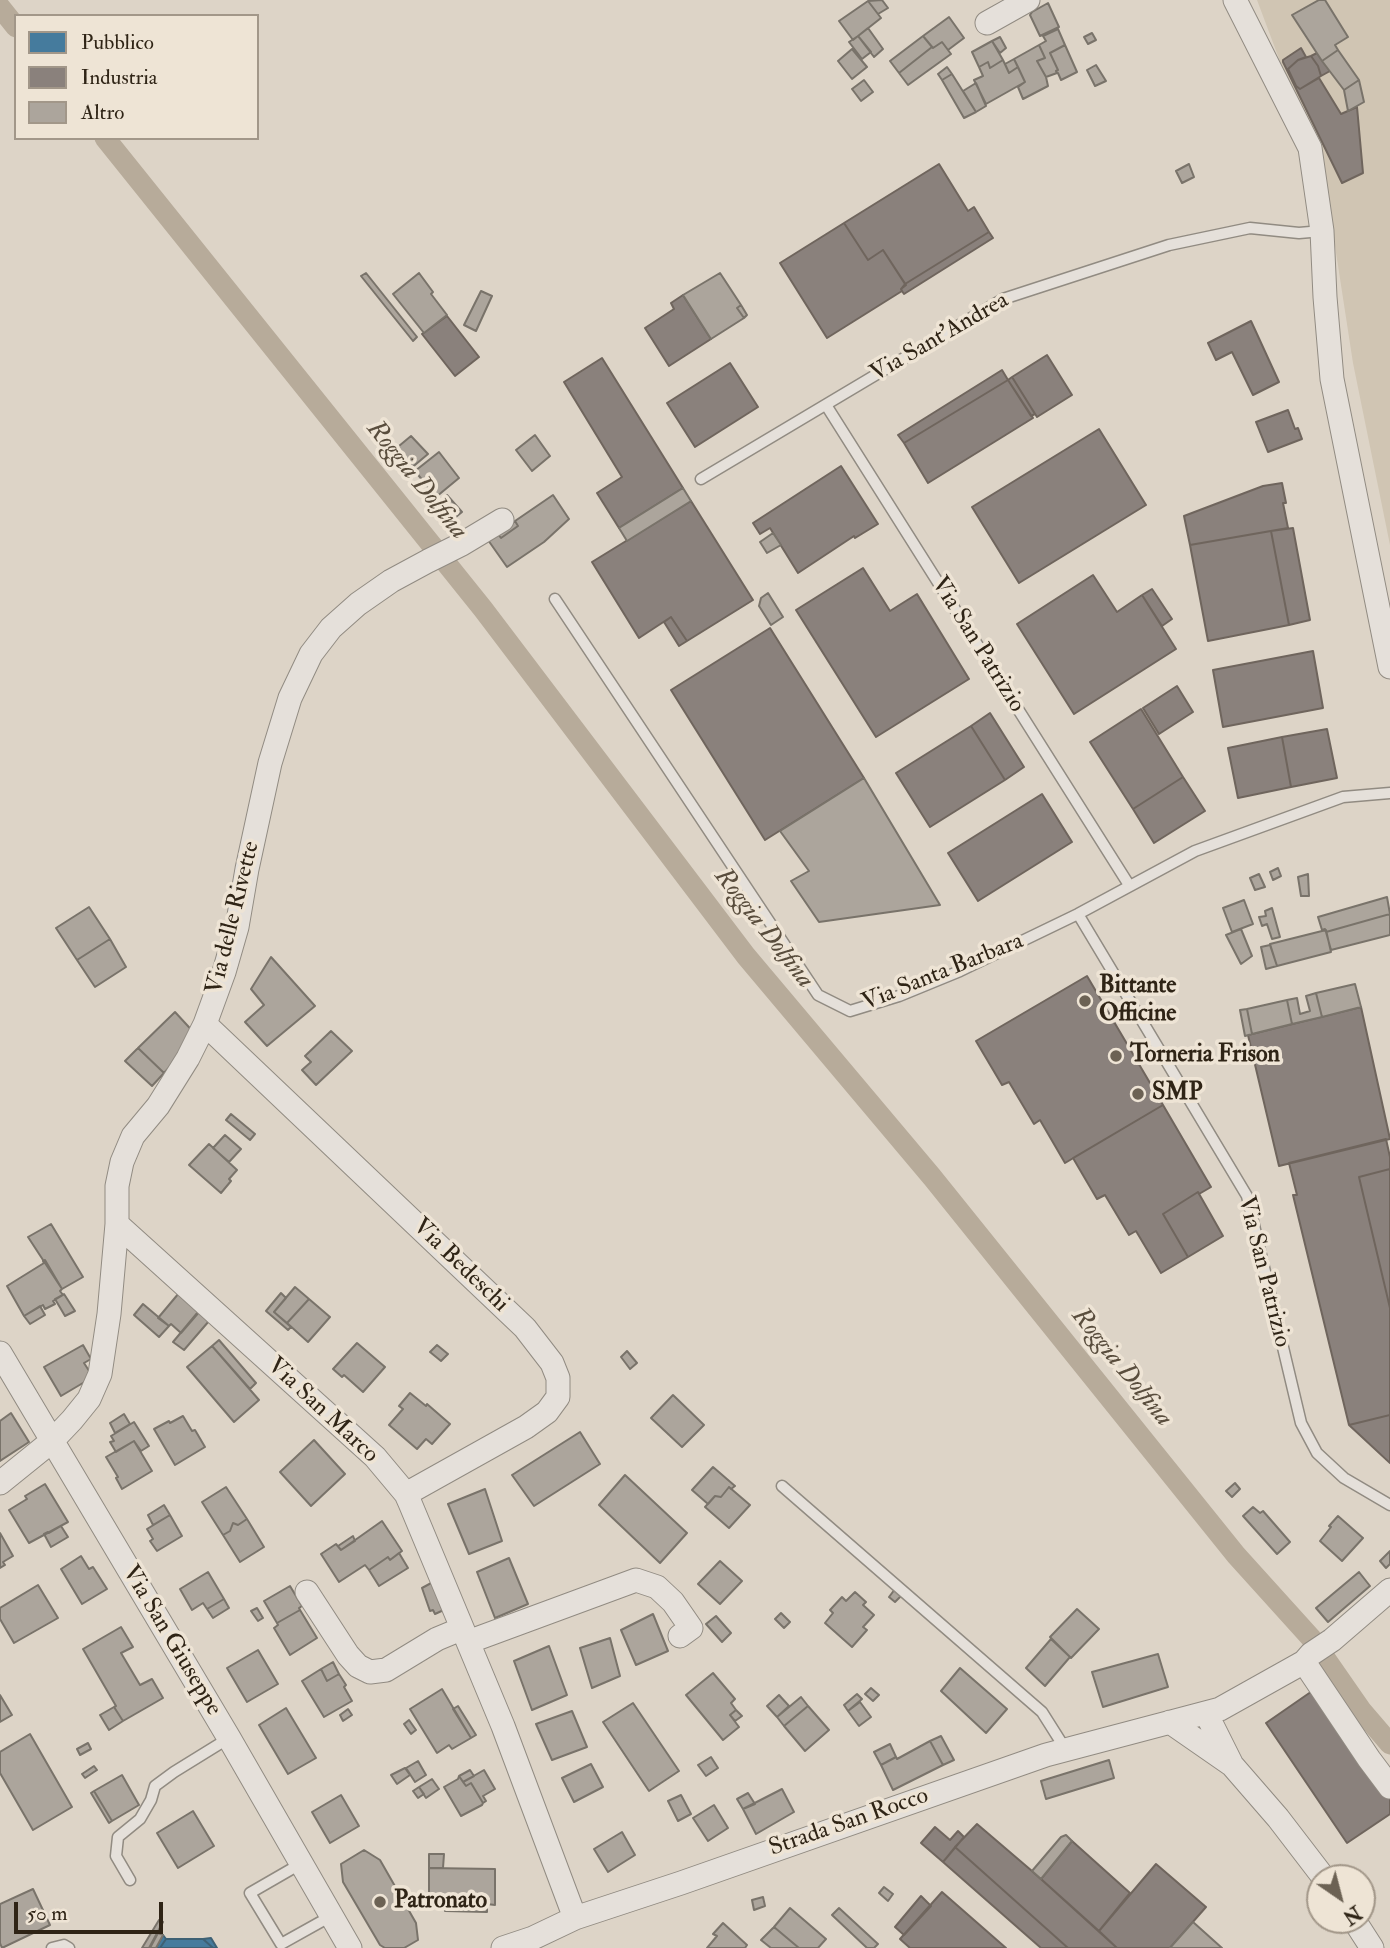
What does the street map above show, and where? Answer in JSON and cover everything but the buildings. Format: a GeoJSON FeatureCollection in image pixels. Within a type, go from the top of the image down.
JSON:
{"type":"FeatureCollection","features":[{"type":"Feature","properties":{"kind":"street"},"geometry":{"type":"LineString","coordinates":[[987,23],[1028,0]]}},
{"type":"Feature","properties":{"kind":"street"},"geometry":{"type":"LineString","coordinates":[[1235,0],[1310,148],[1322,230],[1332,379],[1390,667]]}},
{"type":"Feature","properties":{"kind":"street","name":"Via delle Rivette"},"geometry":{"type":"LineString","coordinates":[[0,1483],[52,1441],[72,1420],[89,1399],[100,1374],[109,1314],[117,1224],[117,1185],[122,1162],[133,1136],[158,1106],[188,1058],[205,1024],[225,972],[237,927],[270,763],[290,698],[311,654],[331,628],[358,604],[391,581],[502,520]]}},
{"type":"Feature","properties":{"kind":"street","name":"Via Bedeschi"},"geometry":{"type":"LineString","coordinates":[[205,1024],[525,1328],[552,1363],[558,1378],[558,1397],[547,1412],[526,1427],[406,1494]]}},
{"type":"Feature","properties":{"kind":"street","name":"Via San Marco"},"geometry":{"type":"LineString","coordinates":[[117,1224],[375,1457],[406,1494],[507,1738],[575,1918]]}},
{"type":"Feature","properties":{"kind":"street","name":"Via San Giuseppe"},"geometry":{"type":"LineString","coordinates":[[0,1353],[229,1738],[342,1935]]}},
{"type":"Feature","properties":{"kind":"street"},"geometry":{"type":"LineString","coordinates":[[307,1592],[348,1655],[370,1672],[386,1670],[437,1639],[465,1635],[636,1580],[657,1587],[673,1602],[691,1628],[680,1636]]}},
{"type":"Feature","properties":{"kind":"street","name":"Strada San Rocco"},"geometry":{"type":"LineString","coordinates":[[503,1948],[527,1943],[575,1918],[960,1784],[1066,1750],[1220,1709],[1308,1658],[1390,1590]]}},
{"type":"Feature","properties":{"kind":"street"},"geometry":{"type":"LineString","coordinates":[[1308,1658],[1369,1759],[1390,1787]]}},
{"type":"Feature","properties":{"kind":"street"},"geometry":{"type":"LineString","coordinates":[[1206,1713],[1232,1765]]}},
{"type":"Feature","properties":{"kind":"street"},"geometry":{"type":"LineString","coordinates":[[1170,1722],[1232,1765],[1279,1818],[1314,1864]]}},
{"type":"Feature","properties":{"kind":"lane","name":"Via Sant'Andrea"},"geometry":{"type":"LineString","coordinates":[[701,480],[1003,299],[1169,245],[1250,228],[1299,233],[1322,230]]}},
{"type":"Feature","properties":{"kind":"lane","name":"Via San Patrizio"},"geometry":{"type":"LineString","coordinates":[[826,405],[1129,886]]}},
{"type":"Feature","properties":{"kind":"lane","name":"Via Santa Barbara"},"geometry":{"type":"LineString","coordinates":[[555,599],[818,995],[850,1011],[899,996],[960,971],[1078,914],[1195,851],[1343,797],[1390,793]]}},
{"type":"Feature","properties":{"kind":"lane","name":"Via San Patrizio"},"geometry":{"type":"LineString","coordinates":[[1078,914],[1247,1196],[1301,1423],[1317,1453],[1344,1478],[1390,1505]]}},
{"type":"Feature","properties":{"kind":"lane"},"geometry":{"type":"LineString","coordinates":[[782,1486],[1042,1712],[1066,1750]]}},
{"type":"Feature","properties":{"kind":"lane"},"geometry":{"type":"LineString","coordinates":[[130,1880],[116,1856],[118,1838],[140,1819],[151,1800],[155,1786],[229,1738]]}},
{"type":"Feature","properties":{"kind":"lane"},"geometry":{"type":"LineString","coordinates":[[302,1863],[250,1893],[281,1944],[342,1935]]}},
{"type":"Feature","properties":{"kind":"lane"},"geometry":{"type":"LineString","coordinates":[[52,1948],[64,1945],[69,1948]]}},
{"type":"Feature","properties":{"kind":"shaded area"},"geometry":{"type":"Polygon","coordinates":[[[1257,0],[1390,0],[1390,545],[1353,363],[1325,181],[1257,0]]]}},
{"type":"Feature","properties":{"kind":"waterway","name":"Roggia Dolfina"},"geometry":{"type":"LineString","coordinates":[[0,7],[14,24]]}},
{"type":"Feature","properties":{"kind":"waterway","name":"Roggia Dolfina"},"geometry":{"type":"LineString","coordinates":[[107,140],[483,609],[746,956],[932,1177],[1236,1555],[1311,1638],[1361,1710],[1390,1744]]}},
{"type":"Feature","properties":{"kind":"place","name":"Bittante Officine"},"geometry":{"type":"Point","coordinates":[1085,1001]}},
{"type":"Feature","properties":{"kind":"place","name":"Torneria Frison"},"geometry":{"type":"Point","coordinates":[1116,1056]}},
{"type":"Feature","properties":{"kind":"place","name":"SMP"},"geometry":{"type":"Point","coordinates":[1138,1094]}},
{"type":"Feature","properties":{"kind":"place","name":"Patronato"},"geometry":{"type":"Point","coordinates":[380,1902]}}]}
